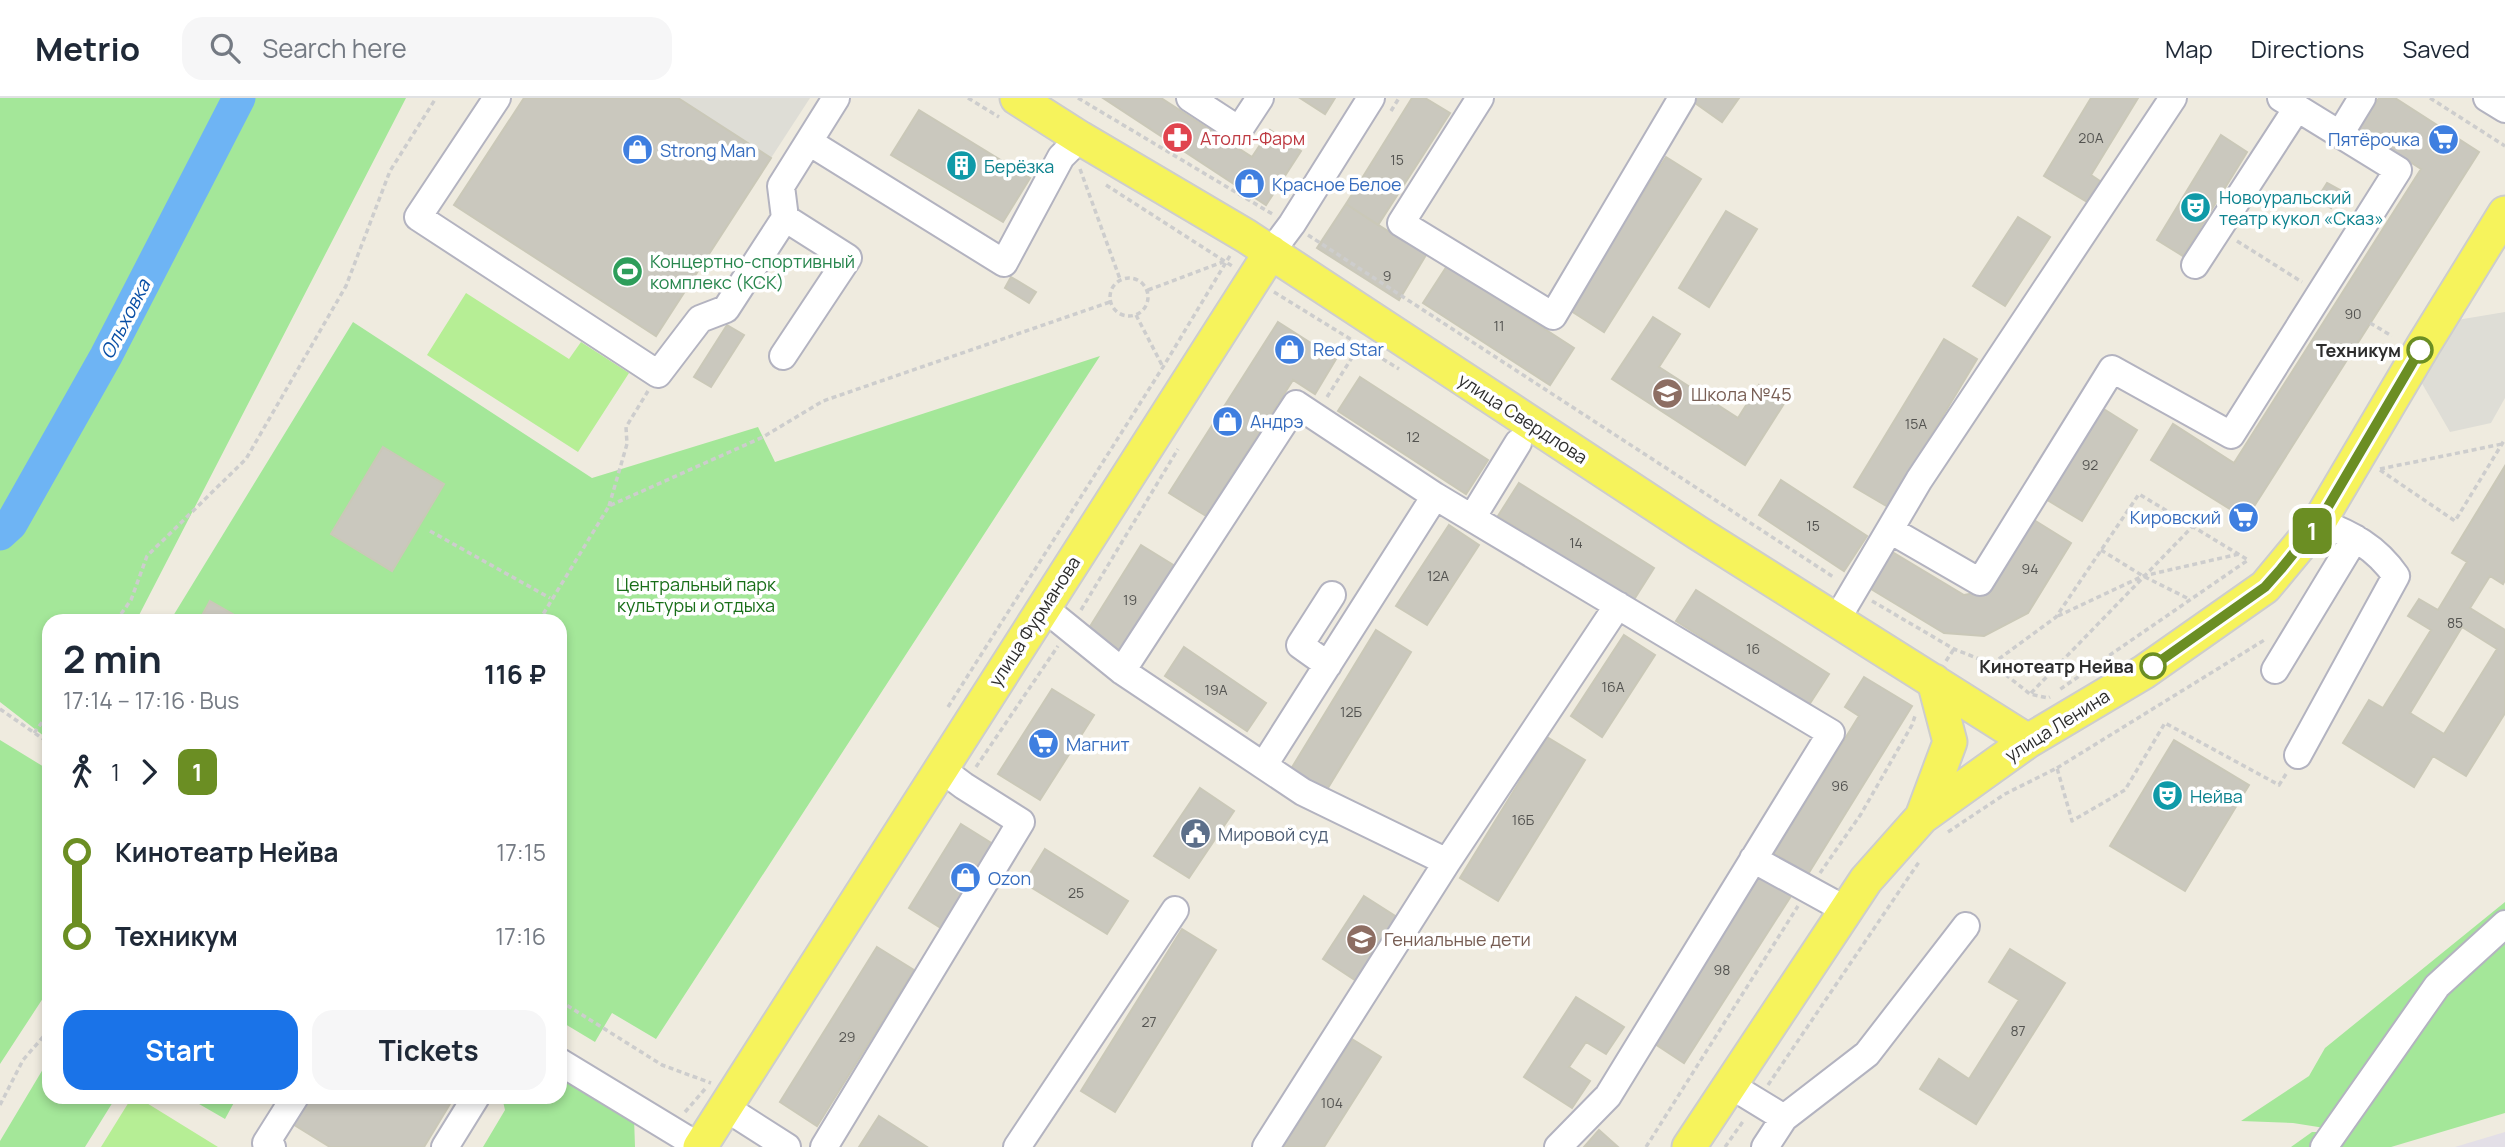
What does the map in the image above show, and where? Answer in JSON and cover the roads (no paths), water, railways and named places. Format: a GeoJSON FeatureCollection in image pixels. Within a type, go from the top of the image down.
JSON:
{"type":"FeatureCollection","features":[{"type":"Feature","properties":{"kind":"main road","name":"улица Свердлова"},"geometry":{"type":"LineString","coordinates":[[1020,99],[1080,153],[1271,252],[1686,526],[2028,741]]}},
{"type":"Feature","properties":{"kind":"main road","name":"улица Ленина"},"geometry":{"type":"LineString","coordinates":[[1689,1147],[1743,1093],[1846,910],[1866,880],[1932,827],[2028,741],[2144,672],[2265,587],[2319,522],[2505,213]]}},
{"type":"Feature","properties":{"kind":"main road","name":"улица Фурманова"},"geometry":{"type":"LineString","coordinates":[[700,1147],[722,1096],[940,768],[1271,252]]}},
{"type":"Feature","properties":{"kind":"main road"},"geometry":{"type":"LineString","coordinates":[[1932,827],[1950,742],[1934,681]]}},
{"type":"Feature","properties":{"kind":"street"},"geometry":{"type":"LineString","coordinates":[[496,98],[418,217],[658,374],[700,319],[726,309],[785,218],[781,186],[836,98]]}},
{"type":"Feature","properties":{"kind":"street"},"geometry":{"type":"LineString","coordinates":[[1190,98],[1239,130],[1260,98]]}},
{"type":"Feature","properties":{"kind":"street","name":"улица Фурманова"},"geometry":{"type":"LineString","coordinates":[[1271,252],[1292,224],[1371,98]]}},
{"type":"Feature","properties":{"kind":"street"},"geometry":{"type":"LineString","coordinates":[[1480,98],[1401,223],[1553,316],[1682,98]]}},
{"type":"Feature","properties":{"kind":"street"},"geometry":{"type":"LineString","coordinates":[[1837,619],[1919,480],[2174,98]]}},
{"type":"Feature","properties":{"kind":"street"},"geometry":{"type":"LineString","coordinates":[[2340,134],[2362,98]]}},
{"type":"Feature","properties":{"kind":"street"},"geometry":{"type":"LineString","coordinates":[[2487,98],[2505,109]]}},
{"type":"Feature","properties":{"kind":"street"},"geometry":{"type":"LineString","coordinates":[[1889,530],[1980,582],[2112,369],[2231,435],[2398,170],[2289,103],[2195,265]]}},
{"type":"Feature","properties":{"kind":"street"},"geometry":{"type":"LineString","coordinates":[[809,142],[1004,263],[1061,157],[1080,153]]}},
{"type":"Feature","properties":{"kind":"street"},"geometry":{"type":"LineString","coordinates":[[783,356],[848,258],[785,218]]}},
{"type":"Feature","properties":{"kind":"street"},"geometry":{"type":"LineString","coordinates":[[1122,671],[1296,404],[1434,496],[1831,733],[1608,1096],[1558,1147]]}},
{"type":"Feature","properties":{"kind":"street"},"geometry":{"type":"LineString","coordinates":[[1472,518],[1518,443]]}},
{"type":"Feature","properties":{"kind":"street"},"geometry":{"type":"LineString","coordinates":[[1264,765],[1434,496]]}},
{"type":"Feature","properties":{"kind":"street"},"geometry":{"type":"LineString","coordinates":[[2298,755],[2396,576],[2385,560],[2355,538],[2319,522]]}},
{"type":"Feature","properties":{"kind":"street"},"geometry":{"type":"LineString","coordinates":[[2275,670],[2355,538]]}},
{"type":"Feature","properties":{"kind":"street"},"geometry":{"type":"LineString","coordinates":[[1328,665],[1300,645],[1332,595]]}},
{"type":"Feature","properties":{"kind":"street"},"geometry":{"type":"LineString","coordinates":[[1266,1147],[1447,862],[1618,606]]}},
{"type":"Feature","properties":{"kind":"street"},"geometry":{"type":"LineString","coordinates":[[1042,607],[1122,671],[1303,792],[1447,862]]}},
{"type":"Feature","properties":{"kind":"street"},"geometry":{"type":"LineString","coordinates":[[824,1147],[1021,822],[940,768]]}},
{"type":"Feature","properties":{"kind":"street"},"geometry":{"type":"LineString","coordinates":[[1753,859],[1846,910]]}},
{"type":"Feature","properties":{"kind":"street"},"geometry":{"type":"LineString","coordinates":[[1017,1147],[1175,910]]}},
{"type":"Feature","properties":{"kind":"street"},"geometry":{"type":"LineString","coordinates":[[2324,1147],[2437,986],[2505,924]]}},
{"type":"Feature","properties":{"kind":"street"},"geometry":{"type":"LineString","coordinates":[[1765,1147],[1784,1118],[1867,1054],[1966,926]]}},
{"type":"Feature","properties":{"kind":"street"},"geometry":{"type":"LineString","coordinates":[[567,1066],[700,1147]]}},
{"type":"Feature","properties":{"kind":"street"},"geometry":{"type":"LineString","coordinates":[[1743,1093],[1784,1118]]}},
{"type":"Feature","properties":{"kind":"street"},"geometry":{"type":"LineString","coordinates":[[722,1096],[787,1147]]}},
{"type":"Feature","properties":{"kind":"street"},"geometry":{"type":"LineString","coordinates":[[272,1147],[266,1143],[291,1104]]}},
{"type":"Feature","properties":{"kind":"street"},"geometry":{"type":"LineString","coordinates":[[445,1147],[472,1104]]}},
{"type":"Feature","properties":{"kind":"waterway","name":"Ольховка"},"geometry":{"type":"LineString","coordinates":[[0,534],[11,524],[106,356],[239,98]]}},
{"type":"Feature","properties":{"kind":"place","name":"Атолл-Фарм"},"geometry":{"type":"Point","coordinates":[1177,138]}},
{"type":"Feature","properties":{"kind":"place","name":"Пятёрочка"},"geometry":{"type":"Point","coordinates":[2443,139]}},
{"type":"Feature","properties":{"kind":"place","name":"Strong Man"},"geometry":{"type":"Point","coordinates":[637,150]}},
{"type":"Feature","properties":{"kind":"place","name":"Берёзка"},"geometry":{"type":"Point","coordinates":[961,166]}},
{"type":"Feature","properties":{"kind":"place","name":"Красное Белое"},"geometry":{"type":"Point","coordinates":[1249,184]}},
{"type":"Feature","properties":{"kind":"place","name":"Новоуральский театр кукол «Сказ»"},"geometry":{"type":"Point","coordinates":[2196,207]}},
{"type":"Feature","properties":{"kind":"place","name":"Концертно-спортивный комплекс (КСК)"},"geometry":{"type":"Point","coordinates":[627,271]}},
{"type":"Feature","properties":{"kind":"place","name":"Red Star"},"geometry":{"type":"Point","coordinates":[1290,349]}},
{"type":"Feature","properties":{"kind":"place","name":"Техникум"},"geometry":{"type":"Point","coordinates":[2420,350]}},
{"type":"Feature","properties":{"kind":"place","name":"Школа №45"},"geometry":{"type":"Point","coordinates":[1668,394]}},
{"type":"Feature","properties":{"kind":"place","name":"Андрэ"},"geometry":{"type":"Point","coordinates":[1227,421]}},
{"type":"Feature","properties":{"kind":"place","name":"Кировский"},"geometry":{"type":"Point","coordinates":[2244,517]}},
{"type":"Feature","properties":{"kind":"place","name":"Кинотеатр Нейва"},"geometry":{"type":"Point","coordinates":[2153,666]}},
{"type":"Feature","properties":{"kind":"place","name":"Магнит"},"geometry":{"type":"Point","coordinates":[1043,744]}},
{"type":"Feature","properties":{"kind":"place","name":"Нейва"},"geometry":{"type":"Point","coordinates":[2167,796]}},
{"type":"Feature","properties":{"kind":"place","name":"Мировой суд"},"geometry":{"type":"Point","coordinates":[1195,834]}},
{"type":"Feature","properties":{"kind":"place","name":"Ozon"},"geometry":{"type":"Point","coordinates":[965,878]}},
{"type":"Feature","properties":{"kind":"place","name":"Гениальные дети"},"geometry":{"type":"Point","coordinates":[1361,939]}},
{"type":"Feature","properties":{"kind":"park label","name":"Центральный парк культуры и отдыха"},"geometry":{"type":"Point","coordinates":[696,594]}}]}
